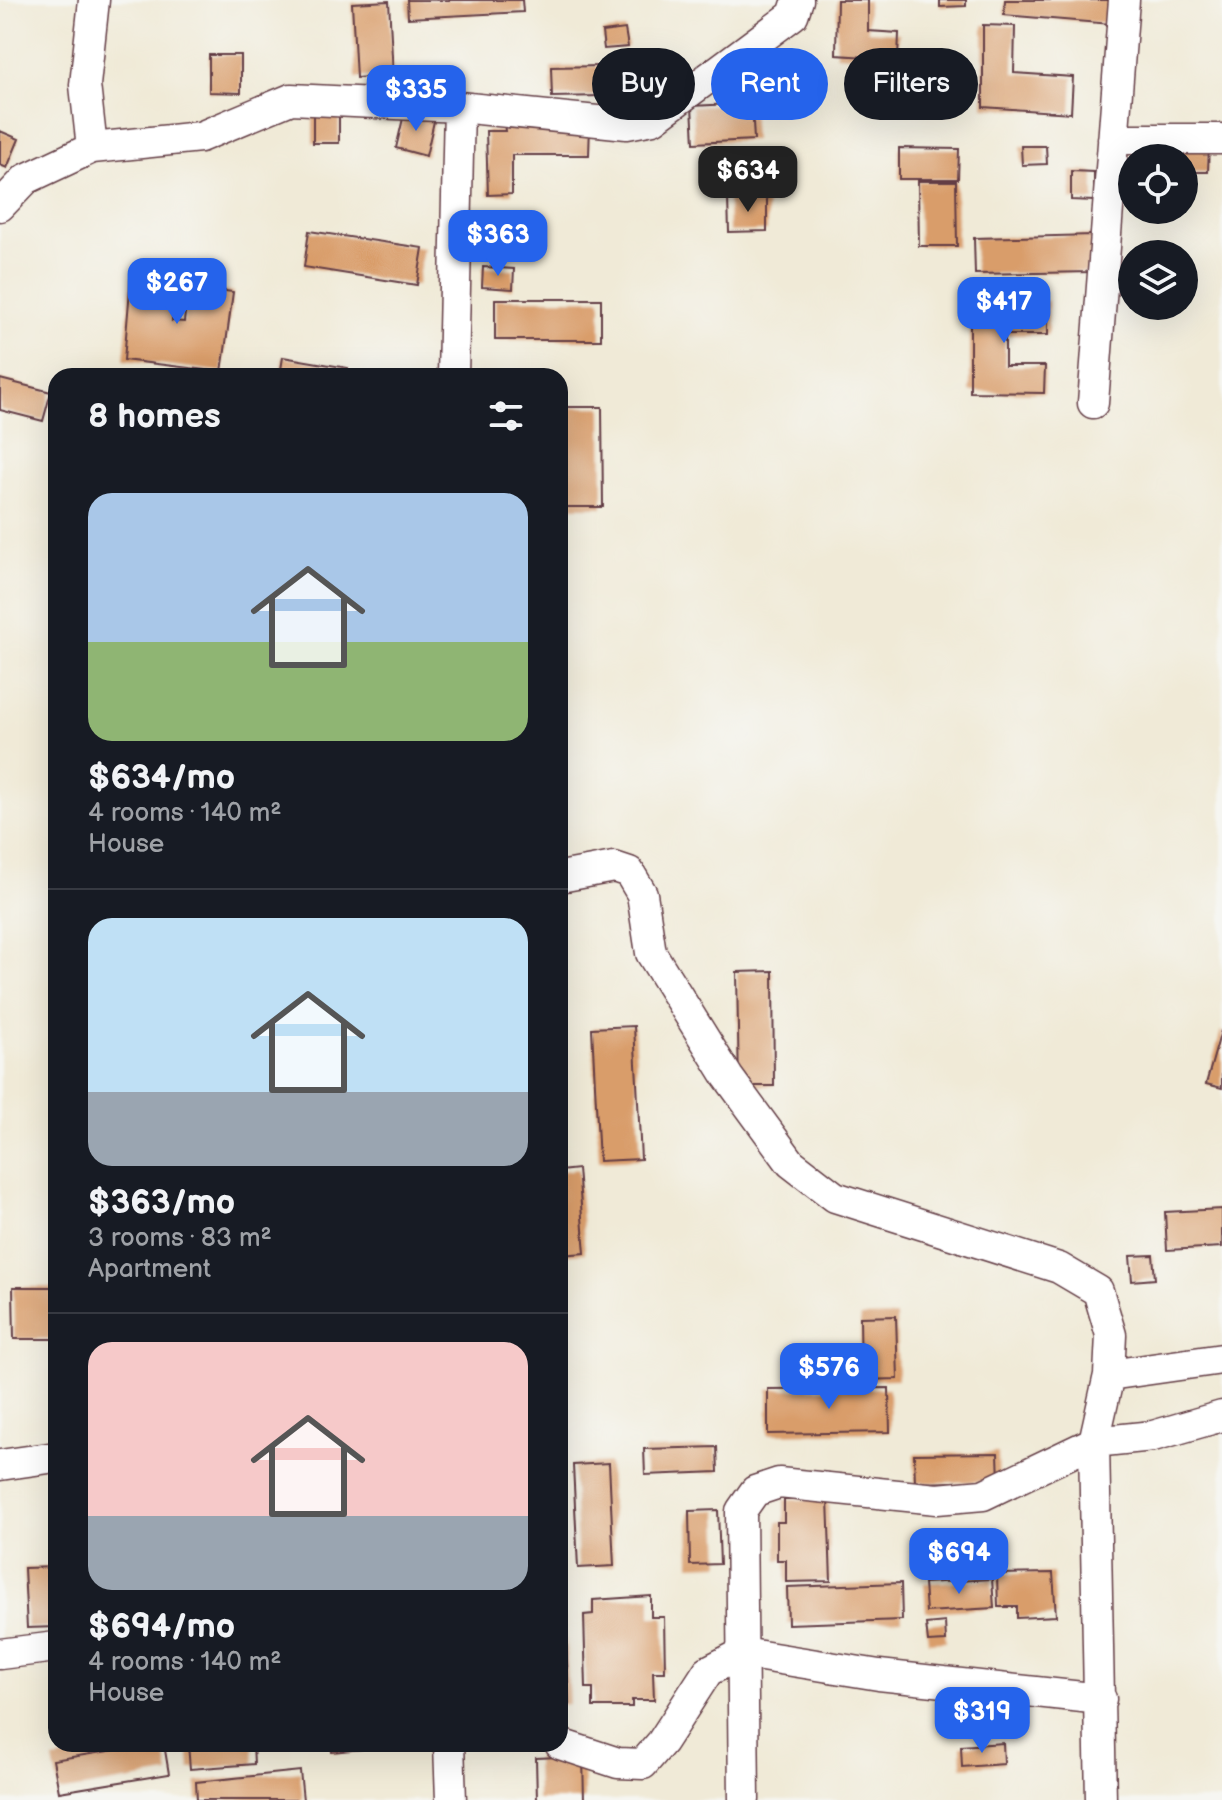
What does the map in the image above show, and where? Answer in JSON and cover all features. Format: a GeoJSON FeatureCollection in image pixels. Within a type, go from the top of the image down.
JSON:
{"type":"FeatureCollection","features":[{"type":"Feature","properties":{"kind":"street"},"geometry":{"type":"LineString","coordinates":[[92,148],[85,85],[94,0]]}},
{"type":"Feature","properties":{"kind":"street"},"geometry":{"type":"LineString","coordinates":[[0,206],[26,179],[92,148],[200,137],[291,99],[459,107],[627,124],[653,119],[793,15],[798,0]]}},
{"type":"Feature","properties":{"kind":"street"},"geometry":{"type":"LineString","coordinates":[[1093,403],[1124,0]]}},
{"type":"Feature","properties":{"kind":"street"},"geometry":{"type":"LineString","coordinates":[[453,368],[459,107]]}},
{"type":"Feature","properties":{"kind":"street"},"geometry":{"type":"LineString","coordinates":[[1113,139],[1222,139]]}},
{"type":"Feature","properties":{"kind":"street"},"geometry":{"type":"LineString","coordinates":[[568,876],[614,867],[629,872],[642,894],[651,953],[728,1077],[791,1163],[835,1197],[1059,1268],[1098,1291],[1111,1335],[1109,1375],[1094,1442],[1101,1800]]}},
{"type":"Feature","properties":{"kind":"street"},"geometry":{"type":"LineString","coordinates":[[1109,1375],[1222,1359]]}},
{"type":"Feature","properties":{"kind":"street"},"geometry":{"type":"LineString","coordinates":[[744,1800],[741,1511],[755,1491],[779,1483],[937,1499],[983,1495],[1094,1442],[1153,1436],[1222,1416]]}},
{"type":"Feature","properties":{"kind":"street"},"geometry":{"type":"LineString","coordinates":[[0,1465],[48,1458]]}},
{"type":"Feature","properties":{"kind":"street"},"geometry":{"type":"LineString","coordinates":[[0,1654],[48,1648]]}},
{"type":"Feature","properties":{"kind":"street"},"geometry":{"type":"LineString","coordinates":[[568,1747],[618,1763],[643,1764],[662,1742],[708,1671],[743,1653],[879,1675],[1101,1699]]}},
{"type":"Feature","properties":{"kind":"street"},"geometry":{"type":"LineString","coordinates":[[449,1752],[451,1800]]}},
{"type":"Feature","properties":{"kind":"building"},"geometry":{"type":"Polygon","coordinates":[[[407,0],[522,0],[523,12],[408,18],[407,0]]]}},
{"type":"Feature","properties":{"kind":"building"},"geometry":{"type":"Polygon","coordinates":[[[837,0],[868,0],[868,31],[899,33],[898,48],[844,48],[844,56],[836,55],[837,0]]]}},
{"type":"Feature","properties":{"kind":"building"},"geometry":{"type":"Polygon","coordinates":[[[940,0],[966,0],[966,6],[940,7],[940,0]]]}},
{"type":"Feature","properties":{"kind":"building"},"geometry":{"type":"Polygon","coordinates":[[[1005,0],[1112,0],[1111,24],[1004,15],[1005,0]]]}},
{"type":"Feature","properties":{"kind":"building"},"geometry":{"type":"Polygon","coordinates":[[[389,1],[393,75],[356,78],[352,3],[389,1]]]}},
{"type":"Feature","properties":{"kind":"building"},"geometry":{"type":"Polygon","coordinates":[[[983,25],[1015,26],[1014,73],[1073,77],[1071,113],[983,107],[983,25]]]}},
{"type":"Feature","properties":{"kind":"building"},"geometry":{"type":"Polygon","coordinates":[[[625,29],[628,47],[604,48],[602,32],[625,29]]]}},
{"type":"Feature","properties":{"kind":"building"},"geometry":{"type":"Polygon","coordinates":[[[209,55],[241,55],[241,93],[209,92],[209,55]]]}},
{"type":"Feature","properties":{"kind":"building"},"geometry":{"type":"Polygon","coordinates":[[[592,66],[592,96],[552,97],[551,67],[592,66]]]}},
{"type":"Feature","properties":{"kind":"building"},"geometry":{"type":"Polygon","coordinates":[[[711,105],[711,120],[753,120],[754,140],[694,143],[695,106],[711,105]]]}},
{"type":"Feature","properties":{"kind":"building"},"geometry":{"type":"Polygon","coordinates":[[[405,110],[435,117],[426,156],[396,148],[405,110]]]}},
{"type":"Feature","properties":{"kind":"building"},"geometry":{"type":"Polygon","coordinates":[[[313,113],[339,113],[339,143],[313,143],[313,113]]]}},
{"type":"Feature","properties":{"kind":"building"},"geometry":{"type":"Polygon","coordinates":[[[504,123],[590,124],[589,155],[512,155],[512,194],[488,195],[486,131],[505,131],[504,123]]]}},
{"type":"Feature","properties":{"kind":"building"},"geometry":{"type":"Polygon","coordinates":[[[0,131],[19,139],[7,168],[0,165],[0,131]]]}},
{"type":"Feature","properties":{"kind":"building"},"geometry":{"type":"Polygon","coordinates":[[[1209,143],[1208,172],[1198,172],[1198,144],[1168,144],[1209,143]]]}},
{"type":"Feature","properties":{"kind":"building"},"geometry":{"type":"Polygon","coordinates":[[[1021,146],[1046,146],[1047,164],[1022,165],[1021,146]]]}},
{"type":"Feature","properties":{"kind":"building"},"geometry":{"type":"Polygon","coordinates":[[[899,148],[959,149],[958,179],[899,179],[899,148]]]}},
{"type":"Feature","properties":{"kind":"building"},"geometry":{"type":"Polygon","coordinates":[[[1071,171],[1094,172],[1094,201],[1071,200],[1071,171]]]}},
{"type":"Feature","properties":{"kind":"building"},"geometry":{"type":"Polygon","coordinates":[[[918,181],[956,181],[957,246],[919,246],[918,181]]]}},
{"type":"Feature","properties":{"kind":"building"},"geometry":{"type":"Polygon","coordinates":[[[767,197],[767,231],[729,232],[728,198],[767,197]]]}},
{"type":"Feature","properties":{"kind":"building"},"geometry":{"type":"Polygon","coordinates":[[[309,231],[423,248],[417,285],[304,267],[309,231]]]}},
{"type":"Feature","properties":{"kind":"building"},"geometry":{"type":"Polygon","coordinates":[[[1093,235],[1093,272],[975,274],[974,238],[1093,235]]]}},
{"type":"Feature","properties":{"kind":"building"},"geometry":{"type":"Polygon","coordinates":[[[483,267],[514,269],[513,289],[482,287],[483,267]]]}},
{"type":"Feature","properties":{"kind":"building"},"geometry":{"type":"Polygon","coordinates":[[[131,277],[175,280],[172,321],[184,322],[188,286],[233,292],[223,368],[189,368],[124,360],[131,277]]]}},
{"type":"Feature","properties":{"kind":"building"},"geometry":{"type":"Polygon","coordinates":[[[495,299],[601,299],[601,340],[495,340],[495,299]]]}},
{"type":"Feature","properties":{"kind":"building"},"geometry":{"type":"Polygon","coordinates":[[[970,301],[1048,301],[1048,335],[1005,335],[1005,366],[1045,366],[1044,393],[970,392],[970,301]]]}},
{"type":"Feature","properties":{"kind":"building"},"geometry":{"type":"Polygon","coordinates":[[[283,357],[348,368],[281,368],[283,357]]]}},
{"type":"Feature","properties":{"kind":"building"},"geometry":{"type":"Polygon","coordinates":[[[0,379],[48,391],[43,421],[0,410],[0,379]]]}},
{"type":"Feature","properties":{"kind":"building"},"geometry":{"type":"Polygon","coordinates":[[[568,407],[602,407],[603,507],[568,507],[568,407]]]}},
{"type":"Feature","properties":{"kind":"building"},"geometry":{"type":"Polygon","coordinates":[[[773,971],[774,1086],[739,1086],[737,972],[773,971]]]}},
{"type":"Feature","properties":{"kind":"building"},"geometry":{"type":"Polygon","coordinates":[[[634,1026],[641,1159],[599,1161],[592,1028],[634,1026]]]}},
{"type":"Feature","properties":{"kind":"building"},"geometry":{"type":"Polygon","coordinates":[[[1222,1031],[1222,1088],[1206,1084],[1222,1031]]]}},
{"type":"Feature","properties":{"kind":"building"},"geometry":{"type":"Polygon","coordinates":[[[578,1169],[585,1253],[568,1254],[568,1170],[578,1169]]]}},
{"type":"Feature","properties":{"kind":"building"},"geometry":{"type":"Polygon","coordinates":[[[1222,1209],[1222,1247],[1167,1250],[1165,1212],[1222,1209]]]}},
{"type":"Feature","properties":{"kind":"building"},"geometry":{"type":"Polygon","coordinates":[[[1153,1255],[1155,1279],[1132,1281],[1130,1256],[1153,1255]]]}},
{"type":"Feature","properties":{"kind":"building"},"geometry":{"type":"Polygon","coordinates":[[[13,1287],[48,1287],[48,1339],[14,1339],[13,1287]]]}},
{"type":"Feature","properties":{"kind":"building"},"geometry":{"type":"Polygon","coordinates":[[[896,1316],[898,1379],[861,1380],[860,1317],[896,1316]]]}},
{"type":"Feature","properties":{"kind":"building"},"geometry":{"type":"Polygon","coordinates":[[[889,1388],[890,1432],[768,1434],[768,1389],[889,1388]]]}},
{"type":"Feature","properties":{"kind":"building"},"geometry":{"type":"Polygon","coordinates":[[[717,1447],[718,1472],[645,1475],[644,1449],[717,1447]]]}},
{"type":"Feature","properties":{"kind":"building"},"geometry":{"type":"Polygon","coordinates":[[[998,1453],[999,1481],[915,1483],[914,1454],[998,1453]]]}},
{"type":"Feature","properties":{"kind":"building"},"geometry":{"type":"Polygon","coordinates":[[[609,1463],[614,1566],[578,1568],[573,1465],[609,1463]]]}},
{"type":"Feature","properties":{"kind":"building"},"geometry":{"type":"Polygon","coordinates":[[[828,1499],[831,1581],[786,1582],[786,1560],[777,1560],[777,1522],[784,1522],[784,1500],[828,1499]]]}},
{"type":"Feature","properties":{"kind":"building"},"geometry":{"type":"Polygon","coordinates":[[[718,1510],[720,1564],[690,1565],[689,1511],[718,1510]]]}},
{"type":"Feature","properties":{"kind":"building"},"geometry":{"type":"Polygon","coordinates":[[[48,1567],[48,1627],[27,1628],[24,1568],[48,1567]]]}},
{"type":"Feature","properties":{"kind":"building"},"geometry":{"type":"Polygon","coordinates":[[[1053,1573],[1056,1616],[1017,1618],[1017,1607],[998,1607],[997,1574],[1053,1573]]]}},
{"type":"Feature","properties":{"kind":"building"},"geometry":{"type":"Polygon","coordinates":[[[992,1579],[994,1608],[926,1612],[924,1583],[992,1579]]]}},
{"type":"Feature","properties":{"kind":"building"},"geometry":{"type":"Polygon","coordinates":[[[901,1583],[902,1620],[788,1624],[787,1587],[901,1583]]]}},
{"type":"Feature","properties":{"kind":"building"},"geometry":{"type":"Polygon","coordinates":[[[651,1596],[651,1617],[664,1617],[665,1672],[653,1672],[654,1700],[632,1700],[632,1707],[593,1707],[593,1688],[586,1688],[584,1615],[593,1614],[593,1600],[651,1596]]]}},
{"type":"Feature","properties":{"kind":"building"},"geometry":{"type":"Polygon","coordinates":[[[945,1622],[946,1641],[928,1642],[926,1624],[945,1622]]]}},
{"type":"Feature","properties":{"kind":"building"},"geometry":{"type":"Polygon","coordinates":[[[1003,1743],[1004,1764],[962,1767],[961,1746],[1003,1743]]]}},
{"type":"Feature","properties":{"kind":"building"},"geometry":{"type":"Polygon","coordinates":[[[102,1752],[165,1752],[169,1774],[59,1792],[53,1760],[102,1752]]]}},
{"type":"Feature","properties":{"kind":"building"},"geometry":{"type":"Polygon","coordinates":[[[189,1752],[253,1752],[254,1764],[190,1769],[189,1752]]]}},
{"type":"Feature","properties":{"kind":"building"},"geometry":{"type":"Polygon","coordinates":[[[583,1756],[584,1800],[537,1800],[536,1758],[583,1756]]]}},
{"type":"Feature","properties":{"kind":"building"},"geometry":{"type":"Polygon","coordinates":[[[300,1771],[303,1800],[197,1800],[196,1782],[300,1771]]]}}]}
